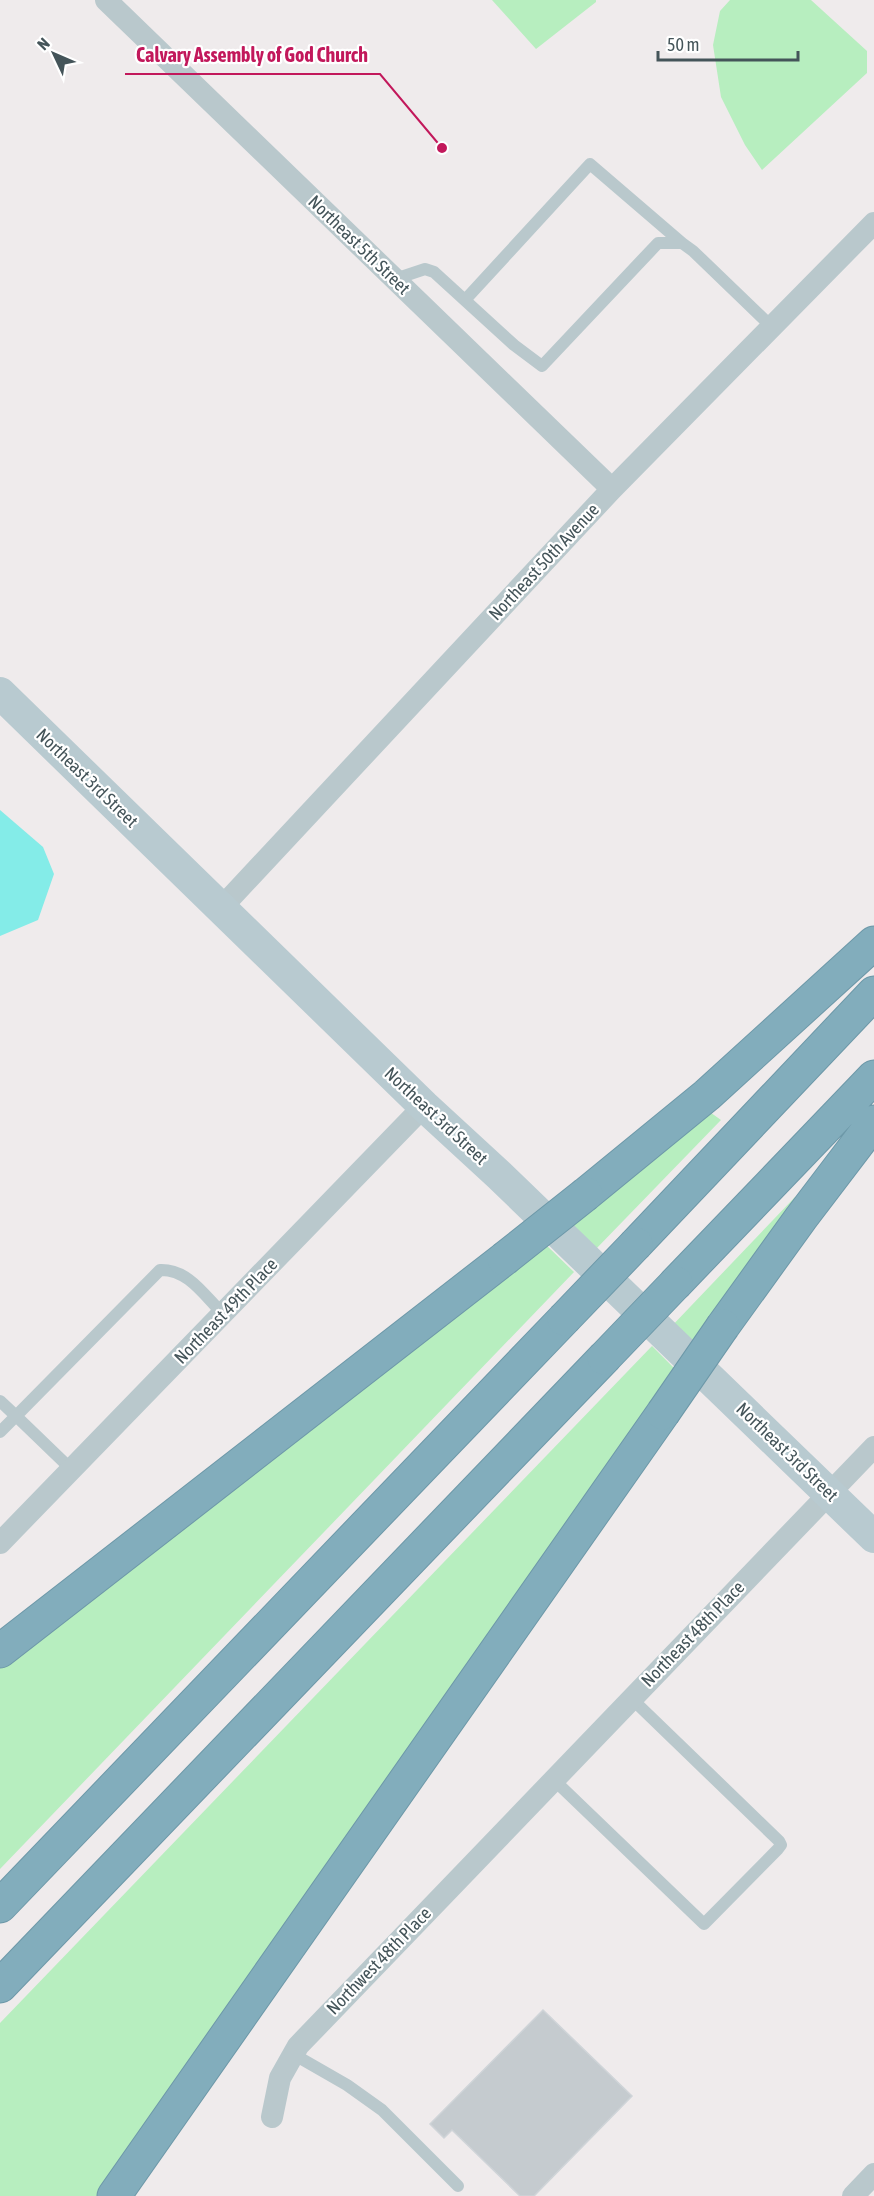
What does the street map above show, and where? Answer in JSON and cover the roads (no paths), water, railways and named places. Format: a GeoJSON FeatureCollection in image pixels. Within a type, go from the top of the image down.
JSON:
{"type":"FeatureCollection","features":[{"type":"Feature","properties":{"kind":"highway"},"geometry":{"type":"LineString","coordinates":[[0,1651],[586,1194],[707,1095],[874,943]]}},
{"type":"Feature","properties":{"kind":"highway"},"geometry":{"type":"LineString","coordinates":[[0,1906],[874,993]]}},
{"type":"Feature","properties":{"kind":"highway"},"geometry":{"type":"LineString","coordinates":[[0,1986],[874,1077]]}},
{"type":"Feature","properties":{"kind":"highway"},"geometry":{"type":"LineString","coordinates":[[114,2196],[723,1326],[874,1122]]}},
{"type":"Feature","properties":{"kind":"street","name":"Northeast 5th Street"},"geometry":{"type":"LineString","coordinates":[[106,0],[612,489]]}},
{"type":"Feature","properties":{"kind":"street","name":"Northeast 50th Avenue"},"geometry":{"type":"LineString","coordinates":[[221,908],[612,489],[874,223]]}},
{"type":"Feature","properties":{"kind":"street","name":"Northeast 3rd Street"},"geometry":{"type":"LineString","coordinates":[[0,693],[424,1106],[499,1174],[874,1537]]}},
{"type":"Feature","properties":{"kind":"street","name":"Northeast 49th Place"},"geometry":{"type":"LineString","coordinates":[[0,1543],[424,1106]]}},
{"type":"Feature","properties":{"kind":"street","name":"Northeast 48th Place"},"geometry":{"type":"LineString","coordinates":[[513,1821],[874,1447]]}},
{"type":"Feature","properties":{"kind":"street","name":"Northwest 48th Place"},"geometry":{"type":"LineString","coordinates":[[272,2117],[280,2078],[298,2046],[513,1821]]}},
{"type":"Feature","properties":{"kind":"street"},"geometry":{"type":"LineString","coordinates":[[853,2196],[874,2174]]}},
{"type":"Feature","properties":{"kind":"lane"},"geometry":{"type":"LineString","coordinates":[[465,300],[590,164],[693,251],[772,327]]}},
{"type":"Feature","properties":{"kind":"lane"},"geometry":{"type":"LineString","coordinates":[[395,279],[425,269],[434,272],[514,345],[542,366],[657,243],[682,243]]}},
{"type":"Feature","properties":{"kind":"lane"},"geometry":{"type":"LineString","coordinates":[[0,1432],[160,1270],[172,1270],[183,1274],[223,1314]]}},
{"type":"Feature","properties":{"kind":"lane"},"geometry":{"type":"LineString","coordinates":[[0,1401],[72,1470]]}},
{"type":"Feature","properties":{"kind":"lane"},"geometry":{"type":"LineString","coordinates":[[553,1779],[704,1924],[778,1849],[781,1845],[780,1841],[631,1698]]}},
{"type":"Feature","properties":{"kind":"lane"},"geometry":{"type":"LineString","coordinates":[[293,2054],[347,2085],[382,2110],[458,2186]]}},
{"type":"Feature","properties":{"kind":"water"},"geometry":{"type":"Polygon","coordinates":[[[0,810],[43,847],[54,874],[38,920],[0,936],[0,810]]]}},
{"type":"Feature","properties":{"kind":"place","name":"Calvary Assembly of God Church"},"geometry":{"type":"Point","coordinates":[442,148]}}]}
